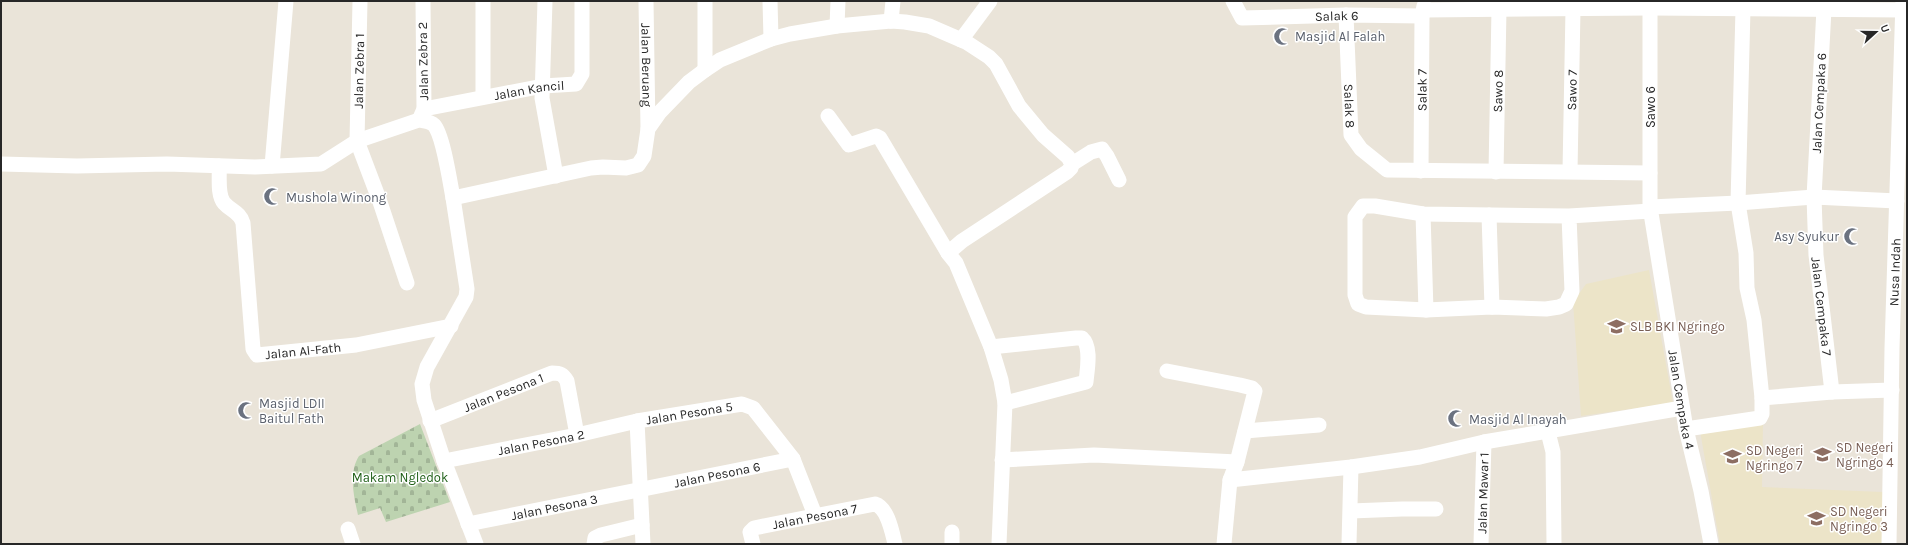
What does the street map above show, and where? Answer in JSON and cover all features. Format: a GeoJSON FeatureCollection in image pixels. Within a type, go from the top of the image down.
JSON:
{"type":"FeatureCollection","features":[{"type":"Feature","properties":{"kind":"street"},"geometry":{"type":"LineString","coordinates":[[272,166],[286,1]]}},
{"type":"Feature","properties":{"kind":"street","name":"Jalan Zebra 1"},"geometry":{"type":"LineString","coordinates":[[358,141],[360,1]]}},
{"type":"Feature","properties":{"kind":"street","name":"Jalan Zebra 2"},"geometry":{"type":"LineString","coordinates":[[421,114],[423,1]]}},
{"type":"Feature","properties":{"kind":"street"},"geometry":{"type":"LineString","coordinates":[[483,1],[483,96]]}},
{"type":"Feature","properties":{"kind":"street"},"geometry":{"type":"LineString","coordinates":[[544,1],[544,114],[556,176]]}},
{"type":"Feature","properties":{"kind":"street","name":"Jalan Kancil"},"geometry":{"type":"LineString","coordinates":[[1,164],[77,166],[167,164],[272,166],[322,164],[358,141],[421,114],[450,104],[483,96],[543,86],[576,84],[582,74],[582,1]]}},
{"type":"Feature","properties":{"kind":"street","name":"Jalan Beruang"},"geometry":{"type":"LineString","coordinates":[[453,198],[591,168],[626,168],[638,164],[644,156],[648,129],[646,1]]}},
{"type":"Feature","properties":{"kind":"street"},"geometry":{"type":"LineString","coordinates":[[704,1],[705,70]]}},
{"type":"Feature","properties":{"kind":"street"},"geometry":{"type":"LineString","coordinates":[[770,1],[771,39]]}},
{"type":"Feature","properties":{"kind":"street"},"geometry":{"type":"LineString","coordinates":[[837,26],[838,1]]}},
{"type":"Feature","properties":{"kind":"street"},"geometry":{"type":"LineString","coordinates":[[891,21],[893,1]]}},
{"type":"Feature","properties":{"kind":"street"},"geometry":{"type":"LineString","coordinates":[[961,40],[990,1]]}},
{"type":"Feature","properties":{"kind":"street","name":"Salak 6"},"geometry":{"type":"LineString","coordinates":[[1233,1],[1242,18],[1346,15],[1424,9],[1650,8],[1678,5],[1743,9],[1791,4],[1824,9],[1903,5]]}},
{"type":"Feature","properties":{"kind":"street","name":"Nusa Indah"},"geometry":{"type":"LineString","coordinates":[[1889,544],[1892,390],[1901,286],[1897,201],[1904,81],[1903,5]]}},
{"type":"Feature","properties":{"kind":"street","name":"Sawo 6"},"geometry":{"type":"LineString","coordinates":[[1650,8],[1651,209]]}},
{"type":"Feature","properties":{"kind":"street","name":"Salak 7"},"geometry":{"type":"LineString","coordinates":[[1421,171],[1424,9]]}},
{"type":"Feature","properties":{"kind":"street","name":"Sawo 8"},"geometry":{"type":"LineString","coordinates":[[1496,172],[1499,9]]}},
{"type":"Feature","properties":{"kind":"street","name":"Sawo 7"},"geometry":{"type":"LineString","coordinates":[[1570,171],[1573,9]]}},
{"type":"Feature","properties":{"kind":"street"},"geometry":{"type":"LineString","coordinates":[[1686,429],[1760,418],[1762,414],[1762,398],[1754,320],[1747,288],[1746,253],[1738,203],[1743,9]]}},
{"type":"Feature","properties":{"kind":"street","name":"Jalan Cempaka 6"},"geometry":{"type":"LineString","coordinates":[[1814,197],[1824,9]]}},
{"type":"Feature","properties":{"kind":"street","name":"Salak 8"},"geometry":{"type":"LineString","coordinates":[[1346,15],[1351,135],[1361,149],[1387,170],[1650,173]]}},
{"type":"Feature","properties":{"kind":"street"},"geometry":{"type":"LineString","coordinates":[[648,129],[669,101],[705,70],[731,55],[771,39],[809,30],[891,21],[905,22],[929,26],[961,40],[979,50],[996,64],[1019,106],[1043,134],[1064,153],[1072,164]]}},
{"type":"Feature","properties":{"kind":"street"},"geometry":{"type":"LineString","coordinates":[[421,114],[434,125],[440,138],[453,198],[467,289],[466,297],[427,368],[422,384],[424,400],[444,461],[476,544]]}},
{"type":"Feature","properties":{"kind":"street"},"geometry":{"type":"LineString","coordinates":[[828,116],[849,145],[876,136],[880,138],[956,263],[991,347],[1001,380],[1005,403],[998,544]]}},
{"type":"Feature","properties":{"kind":"street"},"geometry":{"type":"LineString","coordinates":[[358,141],[407,283]]}},
{"type":"Feature","properties":{"kind":"street"},"geometry":{"type":"LineString","coordinates":[[948,252],[962,241],[1067,172],[1071,168],[1072,164],[1091,152],[1102,149],[1119,180]]}},
{"type":"Feature","properties":{"kind":"street","name":"Jalan Al-Fath"},"geometry":{"type":"LineString","coordinates":[[219,166],[223,202],[239,215],[243,223],[253,349],[257,355],[356,345],[451,326]]}},
{"type":"Feature","properties":{"kind":"street"},"geometry":{"type":"LineString","coordinates":[[1569,216],[1572,291],[1566,304],[1559,307],[1492,307],[1426,310],[1366,307],[1358,304],[1355,295],[1355,217],[1363,206],[1375,206],[1422,214],[1569,216],[1814,197],[1897,201]]}},
{"type":"Feature","properties":{"kind":"street","name":"Jalan Cempaka 7"},"geometry":{"type":"LineString","coordinates":[[1814,197],[1816,255],[1832,392]]}},
{"type":"Feature","properties":{"kind":"street","name":"Jalan Cempaka 4"},"geometry":{"type":"LineString","coordinates":[[1651,209],[1682,408],[1701,491],[1711,544]]}},
{"type":"Feature","properties":{"kind":"street"},"geometry":{"type":"LineString","coordinates":[[1422,214],[1426,310]]}},
{"type":"Feature","properties":{"kind":"street"},"geometry":{"type":"LineString","coordinates":[[1489,215],[1492,307]]}},
{"type":"Feature","properties":{"kind":"street"},"geometry":{"type":"LineString","coordinates":[[991,347],[1076,338],[1082,338],[1087,344],[1088,362],[1086,382],[1005,403]]}},
{"type":"Feature","properties":{"kind":"street"},"geometry":{"type":"LineString","coordinates":[[1167,371],[1252,388],[1255,391],[1237,462],[1230,480],[1224,544]]}},
{"type":"Feature","properties":{"kind":"street","name":"Jalan Pesona 1"},"geometry":{"type":"LineString","coordinates":[[430,418],[552,373],[559,373],[563,375],[567,381],[577,435]]}},
{"type":"Feature","properties":{"kind":"street"},"geometry":{"type":"LineString","coordinates":[[1762,398],[1832,392],[1892,390]]}},
{"type":"Feature","properties":{"kind":"street","name":"Jalan Pesona 5"},"geometry":{"type":"LineString","coordinates":[[637,421],[742,404],[753,408],[793,459]]}},
{"type":"Feature","properties":{"kind":"street"},"geometry":{"type":"LineString","coordinates":[[1230,480],[1350,467],[1420,457],[1484,442],[1682,408]]}},
{"type":"Feature","properties":{"kind":"street"},"geometry":{"type":"LineString","coordinates":[[637,421],[643,544]]}},
{"type":"Feature","properties":{"kind":"street","name":"Jalan Pesona 2"},"geometry":{"type":"LineString","coordinates":[[444,461],[577,435],[637,421]]}},
{"type":"Feature","properties":{"kind":"street"},"geometry":{"type":"LineString","coordinates":[[1245,430],[1319,425]]}},
{"type":"Feature","properties":{"kind":"street"},"geometry":{"type":"LineString","coordinates":[[1548,432],[1553,452],[1554,544]]}},
{"type":"Feature","properties":{"kind":"street","name":"Jalan Mawar 1"},"geometry":{"type":"LineString","coordinates":[[1481,544],[1484,442]]}},
{"type":"Feature","properties":{"kind":"street"},"geometry":{"type":"LineString","coordinates":[[1002,460],[1094,455],[1237,462]]}},
{"type":"Feature","properties":{"kind":"street"},"geometry":{"type":"LineString","coordinates":[[793,459],[815,515]]}},
{"type":"Feature","properties":{"kind":"street","name":"Jalan Pesona 6"},"geometry":{"type":"LineString","coordinates":[[641,489],[793,459]]}},
{"type":"Feature","properties":{"kind":"street"},"geometry":{"type":"LineString","coordinates":[[1349,544],[1351,511],[1350,467]]}},
{"type":"Feature","properties":{"kind":"street","name":"Jalan Pesona 3"},"geometry":{"type":"LineString","coordinates":[[468,524],[641,489]]}},
{"type":"Feature","properties":{"kind":"street","name":"Jalan Pesona 7"},"geometry":{"type":"LineString","coordinates":[[752,537],[758,527],[869,504],[879,505],[891,530],[895,544]]}},
{"type":"Feature","properties":{"kind":"street"},"geometry":{"type":"LineString","coordinates":[[1351,511],[1402,508],[1436,509]]}},
{"type":"Feature","properties":{"kind":"street"},"geometry":{"type":"LineString","coordinates":[[594,544],[595,538],[601,535],[642,525]]}},
{"type":"Feature","properties":{"kind":"street"},"geometry":{"type":"LineString","coordinates":[[348,529],[353,544]]}},
{"type":"Feature","properties":{"kind":"shaded area","name":"SLB BKI Ngringo"},"geometry":{"type":"Polygon","coordinates":[[[1649,270],[1673,403],[1581,416],[1573,302],[1586,284],[1649,270]]]}},
{"type":"Feature","properties":{"kind":"shaded area"},"geometry":{"type":"Polygon","coordinates":[[[1763,421],[1762,487],[1883,492],[1883,544],[1720,544],[1700,431],[1763,421]]]}},
{"type":"Feature","properties":{"kind":"green space","name":"Makam Ngledok"},"geometry":{"type":"Polygon","coordinates":[[[420,424],[450,502],[386,522],[380,508],[358,515],[353,477],[359,456],[420,424]]]}},
{"type":"Feature","properties":{"kind":"place","name":"Masjid Al Falah"},"geometry":{"type":"Point","coordinates":[1282,36]}},
{"type":"Feature","properties":{"kind":"place","name":"Mushola Winong"},"geometry":{"type":"Point","coordinates":[273,197]}},
{"type":"Feature","properties":{"kind":"place","name":"Asy Syukur"},"geometry":{"type":"Point","coordinates":[1852,236]}},
{"type":"Feature","properties":{"kind":"place","name":"SLB BKI Ngringo"},"geometry":{"type":"Point","coordinates":[1617,326]}},
{"type":"Feature","properties":{"kind":"place","name":"Masjid LDII Baitul Fath"},"geometry":{"type":"Point","coordinates":[246,410]}},
{"type":"Feature","properties":{"kind":"place","name":"Masjid Al Inayah"},"geometry":{"type":"Point","coordinates":[1456,419]}},
{"type":"Feature","properties":{"kind":"place","name":"SD Negeri Ngringo 4"},"geometry":{"type":"Point","coordinates":[1823,454]}},
{"type":"Feature","properties":{"kind":"place","name":"SD Negeri Ngringo 7"},"geometry":{"type":"Point","coordinates":[1733,457]}},
{"type":"Feature","properties":{"kind":"place","name":"SD Negeri Ngringo 3"},"geometry":{"type":"Point","coordinates":[1817,518]}}]}
